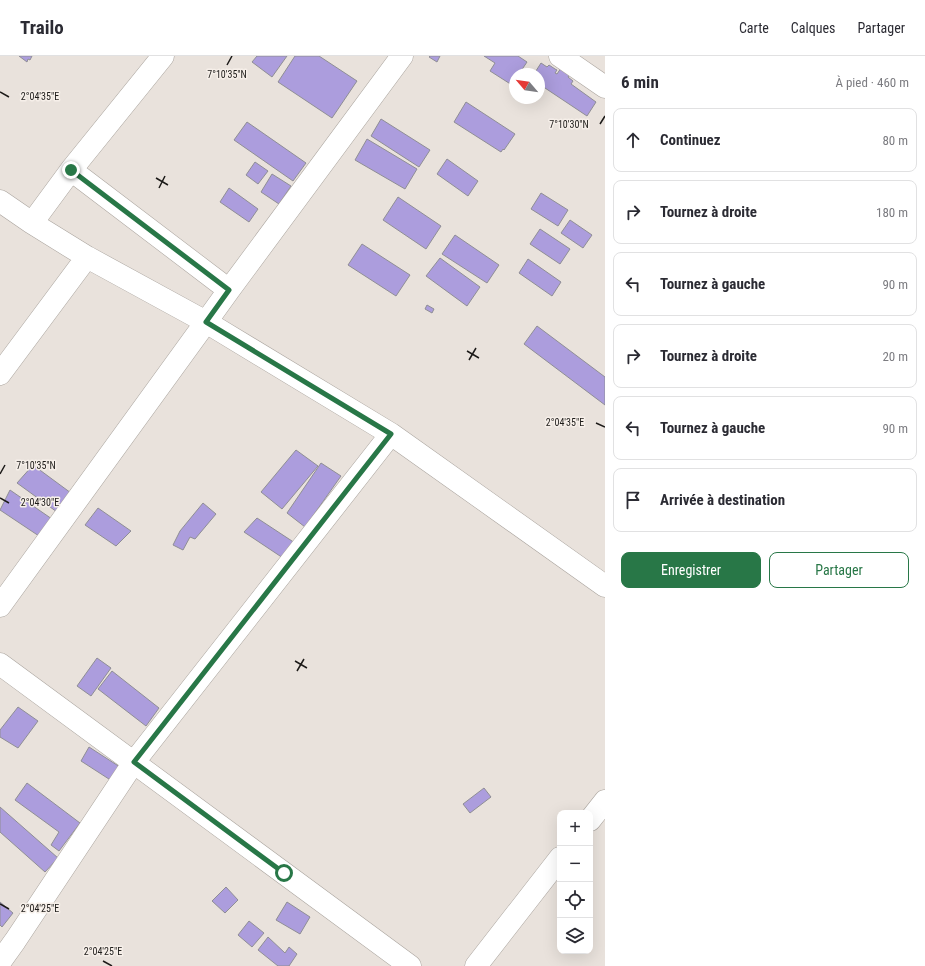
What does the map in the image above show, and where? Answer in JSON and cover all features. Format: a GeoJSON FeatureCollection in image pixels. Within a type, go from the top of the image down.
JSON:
{"type":"FeatureCollection","features":[{"type":"Feature","properties":{"kind":"street"},"geometry":{"type":"LineString","coordinates":[[32,223],[71,170],[164,56]]}},
{"type":"Feature","properties":{"kind":"street"},"geometry":{"type":"LineString","coordinates":[[0,606],[229,290],[402,56]]}},
{"type":"Feature","properties":{"kind":"street"},"geometry":{"type":"LineString","coordinates":[[560,56],[605,87]]}},
{"type":"Feature","properties":{"kind":"street"},"geometry":{"type":"LineString","coordinates":[[71,170],[229,290]]}},
{"type":"Feature","properties":{"kind":"street"},"geometry":{"type":"LineString","coordinates":[[0,201],[87,257],[206,322],[391,434],[605,586]]}},
{"type":"Feature","properties":{"kind":"street"},"geometry":{"type":"LineString","coordinates":[[0,374],[87,257]]}},
{"type":"Feature","properties":{"kind":"street"},"geometry":{"type":"LineString","coordinates":[[0,962],[134,762],[391,434]]}},
{"type":"Feature","properties":{"kind":"street"},"geometry":{"type":"LineString","coordinates":[[0,664],[410,966]]}},
{"type":"Feature","properties":{"kind":"street"},"geometry":{"type":"LineString","coordinates":[[593,816],[605,801]]}},
{"type":"Feature","properties":{"kind":"street"},"geometry":{"type":"LineString","coordinates":[[476,966],[557,862]]}},
{"type":"Feature","properties":{"kind":"building"},"geometry":{"type":"Polygon","coordinates":[[[19,56],[32,56],[27,62],[19,56]]]}},
{"type":"Feature","properties":{"kind":"building"},"geometry":{"type":"Polygon","coordinates":[[[257,56],[287,56],[272,77],[252,62],[257,56]]]}},
{"type":"Feature","properties":{"kind":"building"},"geometry":{"type":"Polygon","coordinates":[[[295,56],[319,56],[357,81],[332,118],[278,82],[295,56]]]}},
{"type":"Feature","properties":{"kind":"building"},"geometry":{"type":"Polygon","coordinates":[[[440,56],[437,62],[429,57],[440,56]]]}},
{"type":"Feature","properties":{"kind":"building"},"geometry":{"type":"Polygon","coordinates":[[[484,56],[518,56],[527,62],[523,68],[509,68],[509,83],[490,71],[495,63],[484,56]]]}},
{"type":"Feature","properties":{"kind":"building"},"geometry":{"type":"Polygon","coordinates":[[[541,63],[547,67],[549,65],[557,70],[555,73],[557,74],[561,68],[570,74],[568,77],[573,81],[571,84],[596,102],[587,116],[545,88],[545,68],[538,68],[541,63]]]}},
{"type":"Feature","properties":{"kind":"building"},"geometry":{"type":"Polygon","coordinates":[[[466,102],[515,134],[504,150],[503,149],[501,152],[454,122],[466,102]]]}},
{"type":"Feature","properties":{"kind":"building"},"geometry":{"type":"Polygon","coordinates":[[[381,119],[430,150],[419,167],[371,136],[381,119]]]}},
{"type":"Feature","properties":{"kind":"building"},"geometry":{"type":"Polygon","coordinates":[[[247,122],[306,163],[293,181],[234,140],[247,122]]]}},
{"type":"Feature","properties":{"kind":"building"},"geometry":{"type":"Polygon","coordinates":[[[367,139],[417,169],[405,189],[355,160],[367,139]]]}},
{"type":"Feature","properties":{"kind":"building"},"geometry":{"type":"Polygon","coordinates":[[[447,159],[478,181],[468,196],[437,174],[447,159]]]}},
{"type":"Feature","properties":{"kind":"building"},"geometry":{"type":"Polygon","coordinates":[[[255,162],[268,171],[258,184],[246,175],[255,162]]]}},
{"type":"Feature","properties":{"kind":"building"},"geometry":{"type":"Polygon","coordinates":[[[272,174],[291,186],[279,204],[261,192],[272,174]]]}},
{"type":"Feature","properties":{"kind":"building"},"geometry":{"type":"Polygon","coordinates":[[[229,188],[258,209],[249,222],[220,202],[229,188]]]}},
{"type":"Feature","properties":{"kind":"building"},"geometry":{"type":"Polygon","coordinates":[[[541,193],[568,210],[558,226],[531,209],[541,193]]]}},
{"type":"Feature","properties":{"kind":"building"},"geometry":{"type":"Polygon","coordinates":[[[398,197],[441,226],[426,249],[383,220],[398,197]]]}},
{"type":"Feature","properties":{"kind":"building"},"geometry":{"type":"Polygon","coordinates":[[[570,220],[592,235],[583,248],[561,233],[570,220]]]}},
{"type":"Feature","properties":{"kind":"building"},"geometry":{"type":"Polygon","coordinates":[[[540,229],[570,249],[560,264],[530,244],[540,229]]]}},
{"type":"Feature","properties":{"kind":"building"},"geometry":{"type":"Polygon","coordinates":[[[455,235],[499,265],[487,283],[442,254],[455,235]]]}},
{"type":"Feature","properties":{"kind":"building"},"geometry":{"type":"Polygon","coordinates":[[[362,244],[410,275],[396,296],[348,265],[362,244]]]}},
{"type":"Feature","properties":{"kind":"building"},"geometry":{"type":"Polygon","coordinates":[[[440,258],[480,287],[467,306],[426,276],[440,258]]]}},
{"type":"Feature","properties":{"kind":"building"},"geometry":{"type":"Polygon","coordinates":[[[528,259],[561,282],[552,296],[519,273],[528,259]]]}},
{"type":"Feature","properties":{"kind":"building"},"geometry":{"type":"Polygon","coordinates":[[[427,305],[434,309],[432,313],[425,309],[427,305]]]}},
{"type":"Feature","properties":{"kind":"building"},"geometry":{"type":"Polygon","coordinates":[[[537,326],[605,377],[605,405],[524,344],[537,326]]]}},
{"type":"Feature","properties":{"kind":"building"},"geometry":{"type":"Polygon","coordinates":[[[296,450],[318,466],[282,509],[261,492],[296,450]]]}},
{"type":"Feature","properties":{"kind":"building"},"geometry":{"type":"Polygon","coordinates":[[[321,463],[341,476],[305,527],[287,513],[321,463]]]}},
{"type":"Feature","properties":{"kind":"building"},"geometry":{"type":"Polygon","coordinates":[[[33,465],[71,493],[57,512],[17,483],[33,465]]]}},
{"type":"Feature","properties":{"kind":"building"},"geometry":{"type":"Polygon","coordinates":[[[10,490],[52,519],[39,536],[0,510],[10,490]]]}},
{"type":"Feature","properties":{"kind":"building"},"geometry":{"type":"Polygon","coordinates":[[[203,503],[216,514],[195,539],[190,537],[183,550],[173,545],[180,531],[203,503]]]}},
{"type":"Feature","properties":{"kind":"building"},"geometry":{"type":"Polygon","coordinates":[[[98,508],[131,531],[116,546],[85,525],[98,508]]]}},
{"type":"Feature","properties":{"kind":"building"},"geometry":{"type":"Polygon","coordinates":[[[257,518],[295,543],[283,558],[244,532],[257,518]]]}},
{"type":"Feature","properties":{"kind":"building"},"geometry":{"type":"Polygon","coordinates":[[[97,658],[111,668],[91,696],[77,686],[97,658]]]}},
{"type":"Feature","properties":{"kind":"building"},"geometry":{"type":"Polygon","coordinates":[[[112,671],[159,708],[146,726],[98,689],[112,671]]]}},
{"type":"Feature","properties":{"kind":"building"},"geometry":{"type":"Polygon","coordinates":[[[18,707],[38,721],[18,748],[0,737],[0,730],[18,707]]]}},
{"type":"Feature","properties":{"kind":"building"},"geometry":{"type":"Polygon","coordinates":[[[89,747],[120,767],[112,781],[81,761],[89,747]]]}},
{"type":"Feature","properties":{"kind":"building"},"geometry":{"type":"Polygon","coordinates":[[[27,783],[80,823],[59,851],[51,845],[59,832],[15,800],[27,783]]]}},
{"type":"Feature","properties":{"kind":"building"},"geometry":{"type":"Polygon","coordinates":[[[484,788],[491,797],[470,813],[463,804],[484,788]]]}},
{"type":"Feature","properties":{"kind":"building"},"geometry":{"type":"Polygon","coordinates":[[[0,807],[58,858],[45,872],[0,832],[0,807]]]}},
{"type":"Feature","properties":{"kind":"building"},"geometry":{"type":"Polygon","coordinates":[[[226,887],[238,900],[225,913],[212,901],[226,887]]]}},
{"type":"Feature","properties":{"kind":"building"},"geometry":{"type":"Polygon","coordinates":[[[0,902],[13,913],[2,927],[0,925],[0,902]]]}},
{"type":"Feature","properties":{"kind":"building"},"geometry":{"type":"Polygon","coordinates":[[[287,902],[310,917],[300,934],[276,920],[287,902]]]}},
{"type":"Feature","properties":{"kind":"building"},"geometry":{"type":"Polygon","coordinates":[[[249,921],[264,933],[252,947],[238,935],[249,921]]]}},
{"type":"Feature","properties":{"kind":"building"},"geometry":{"type":"Polygon","coordinates":[[[268,937],[285,953],[289,947],[297,954],[289,966],[278,966],[258,950],[268,937]]]}},
{"type":"Feature","properties":{"kind":"route"},"geometry":{"type":"LineString","coordinates":[[71,170],[229,290],[206,322],[391,434],[134,762],[284,873]]}}]}
